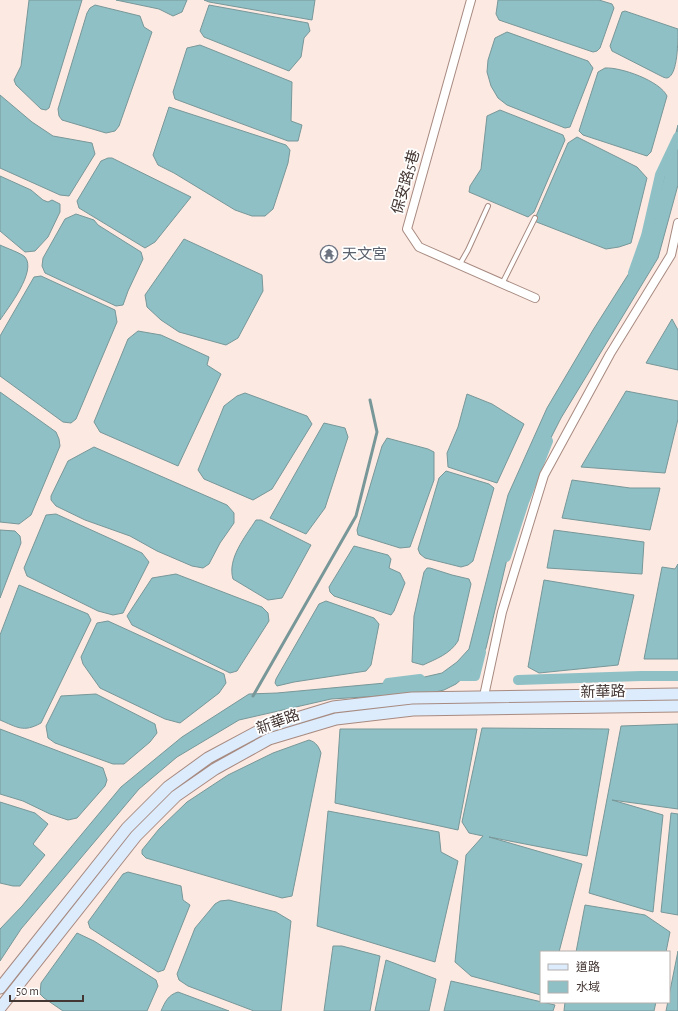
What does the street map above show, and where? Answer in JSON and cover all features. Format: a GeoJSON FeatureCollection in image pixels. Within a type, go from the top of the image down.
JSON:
{"type":"FeatureCollection","features":[{"type":"Feature","properties":{"kind":"street","name":"保安路5巷"},"geometry":{"type":"LineString","coordinates":[[472,0],[407,230],[419,247],[535,298]]}},
{"type":"Feature","properties":{"kind":"street"},"geometry":{"type":"LineString","coordinates":[[484,696],[502,612],[544,475],[610,354],[671,255],[678,223]]}},
{"type":"Feature","properties":{"kind":"street","name":"新華路"},"geometry":{"type":"LineString","coordinates":[[0,988],[127,828],[168,787],[208,758],[264,728],[333,707],[412,698],[678,694]]}},
{"type":"Feature","properties":{"kind":"street","name":"新華路"},"geometry":{"type":"LineString","coordinates":[[0,1008],[136,836],[176,796],[214,769],[269,739],[336,719],[413,710],[678,706]]}},
{"type":"Feature","properties":{"kind":"lane"},"geometry":{"type":"LineString","coordinates":[[459,265],[468,250],[488,206]]}},
{"type":"Feature","properties":{"kind":"lane"},"geometry":{"type":"LineString","coordinates":[[502,284],[535,218]]}},
{"type":"Feature","properties":{"kind":"water"},"geometry":{"type":"Polygon","coordinates":[[[29,0],[82,0],[49,108],[46,110],[41,109],[16,85],[14,80],[21,66],[29,0]]]}},
{"type":"Feature","properties":{"kind":"water"},"geometry":{"type":"Polygon","coordinates":[[[116,0],[187,0],[182,12],[173,16],[159,9],[116,0]]]}},
{"type":"Feature","properties":{"kind":"water"},"geometry":{"type":"Polygon","coordinates":[[[204,0],[315,0],[312,20],[204,0]]]}},
{"type":"Feature","properties":{"kind":"water"},"geometry":{"type":"Polygon","coordinates":[[[498,0],[599,0],[612,4],[614,8],[600,48],[593,52],[499,20],[496,14],[498,0]]]}},
{"type":"Feature","properties":{"kind":"water"},"geometry":{"type":"Polygon","coordinates":[[[95,5],[140,16],[144,27],[152,32],[119,126],[115,131],[106,133],[62,120],[59,116],[58,109],[87,13],[90,8],[95,5]]]}},
{"type":"Feature","properties":{"kind":"water"},"geometry":{"type":"Polygon","coordinates":[[[209,5],[308,23],[310,31],[304,38],[301,57],[289,71],[204,37],[200,31],[209,5]]]}},
{"type":"Feature","properties":{"kind":"water"},"geometry":{"type":"Polygon","coordinates":[[[625,11],[678,29],[677,57],[671,76],[667,78],[663,77],[612,51],[610,46],[622,12],[625,11]]]}},
{"type":"Feature","properties":{"kind":"water"},"geometry":{"type":"Polygon","coordinates":[[[507,32],[588,61],[593,68],[570,127],[565,128],[507,105],[498,98],[491,86],[487,72],[488,60],[495,38],[507,32]]]}},
{"type":"Feature","properties":{"kind":"water"},"geometry":{"type":"Polygon","coordinates":[[[200,45],[292,82],[291,121],[302,125],[298,141],[288,141],[175,99],[173,92],[187,48],[200,45]]]}},
{"type":"Feature","properties":{"kind":"water"},"geometry":{"type":"Polygon","coordinates":[[[605,68],[630,72],[649,80],[663,90],[667,96],[651,152],[647,156],[583,135],[579,131],[598,72],[605,68]]]}},
{"type":"Feature","properties":{"kind":"water"},"geometry":{"type":"Polygon","coordinates":[[[0,95],[32,122],[53,136],[92,143],[95,154],[69,196],[60,195],[0,168],[0,95]]]}},
{"type":"Feature","properties":{"kind":"water"},"geometry":{"type":"Polygon","coordinates":[[[169,107],[286,145],[290,150],[288,163],[273,209],[265,216],[252,216],[235,210],[158,165],[153,155],[169,107]]]}},
{"type":"Feature","properties":{"kind":"water"},"geometry":{"type":"Polygon","coordinates":[[[500,110],[563,135],[565,140],[534,212],[528,217],[469,192],[470,186],[481,169],[487,116],[500,110]]]}},
{"type":"Feature","properties":{"kind":"water"},"geometry":{"type":"Polygon","coordinates":[[[678,125],[678,185],[658,258],[561,418],[527,485],[519,508],[486,648],[477,666],[456,684],[444,690],[431,693],[331,699],[239,720],[177,757],[139,789],[21,929],[0,961],[0,929],[22,906],[121,787],[182,737],[249,694],[277,693],[407,681],[442,673],[457,662],[469,649],[508,495],[547,408],[593,330],[645,248],[678,125]]]}},
{"type":"Feature","properties":{"kind":"water"},"geometry":{"type":"Polygon","coordinates":[[[577,137],[637,167],[647,178],[631,243],[606,249],[534,221],[568,143],[577,137]]]}},
{"type":"Feature","properties":{"kind":"water"},"geometry":{"type":"Polygon","coordinates":[[[112,158],[191,197],[155,242],[145,248],[79,208],[77,201],[101,161],[112,158]]]}},
{"type":"Feature","properties":{"kind":"water"},"geometry":{"type":"Polygon","coordinates":[[[0,176],[31,190],[43,200],[48,202],[52,200],[60,204],[60,212],[48,237],[35,251],[25,252],[0,231],[0,176]]]}},
{"type":"Feature","properties":{"kind":"water"},"geometry":{"type":"Polygon","coordinates":[[[76,214],[94,220],[98,225],[141,252],[143,259],[123,305],[116,306],[45,273],[42,266],[43,258],[65,219],[76,214]]]}},
{"type":"Feature","properties":{"kind":"water"},"geometry":{"type":"Polygon","coordinates":[[[184,239],[262,275],[263,291],[238,338],[226,345],[179,332],[161,320],[147,307],[145,295],[184,239]]]}},
{"type":"Feature","properties":{"kind":"water"},"geometry":{"type":"Polygon","coordinates":[[[0,245],[23,255],[28,263],[27,271],[20,289],[0,320],[0,245]]]}},
{"type":"Feature","properties":{"kind":"water"},"geometry":{"type":"Polygon","coordinates":[[[41,276],[115,310],[117,322],[76,419],[71,423],[63,422],[0,376],[0,336],[34,277],[41,276]]]}},
{"type":"Feature","properties":{"kind":"water"},"geometry":{"type":"Polygon","coordinates":[[[672,319],[678,330],[678,370],[646,363],[672,319]]]}},
{"type":"Feature","properties":{"kind":"water"},"geometry":{"type":"Polygon","coordinates":[[[138,331],[161,335],[209,357],[207,365],[221,374],[178,466],[100,432],[94,422],[128,339],[138,331]]]}},
{"type":"Feature","properties":{"kind":"water"},"geometry":{"type":"Polygon","coordinates":[[[626,391],[678,401],[678,419],[665,473],[581,467],[626,391]]]}},
{"type":"Feature","properties":{"kind":"water"},"geometry":{"type":"Polygon","coordinates":[[[0,392],[56,432],[59,439],[60,446],[31,515],[19,524],[0,522],[0,392]]]}},
{"type":"Feature","properties":{"kind":"water"},"geometry":{"type":"Polygon","coordinates":[[[245,393],[307,416],[312,424],[272,489],[253,500],[204,479],[198,470],[224,406],[237,396],[245,393]]]}},
{"type":"Feature","properties":{"kind":"water"},"geometry":{"type":"Polygon","coordinates":[[[467,394],[492,404],[524,424],[497,483],[448,467],[447,453],[458,427],[467,394]]]}},
{"type":"Feature","properties":{"kind":"water"},"geometry":{"type":"Polygon","coordinates":[[[324,423],[345,428],[348,437],[325,508],[306,534],[270,518],[324,423]]]}},
{"type":"Feature","properties":{"kind":"water"},"geometry":{"type":"Polygon","coordinates":[[[387,438],[434,452],[434,480],[410,547],[400,548],[358,535],[357,530],[382,446],[387,438]]]}},
{"type":"Feature","properties":{"kind":"water"},"geometry":{"type":"Polygon","coordinates":[[[94,447],[227,505],[234,513],[234,523],[220,543],[209,564],[203,568],[192,566],[157,551],[130,536],[85,520],[56,506],[51,500],[51,496],[68,461],[94,447]]]}},
{"type":"Feature","properties":{"kind":"water"},"geometry":{"type":"Polygon","coordinates":[[[446,471],[489,484],[494,488],[473,561],[468,565],[461,567],[425,558],[420,554],[418,549],[439,478],[446,471]]]}},
{"type":"Feature","properties":{"kind":"water"},"geometry":{"type":"Polygon","coordinates":[[[572,480],[630,488],[660,488],[650,530],[562,518],[572,480]]]}},
{"type":"Feature","properties":{"kind":"water"},"geometry":{"type":"Polygon","coordinates":[[[56,514],[142,553],[149,562],[123,613],[113,615],[98,611],[27,576],[24,568],[46,515],[56,514]]]}},
{"type":"Feature","properties":{"kind":"water"},"geometry":{"type":"Polygon","coordinates":[[[256,520],[261,520],[311,545],[282,598],[268,600],[233,579],[233,564],[238,548],[256,520]]]}},
{"type":"Feature","properties":{"kind":"water"},"geometry":{"type":"Polygon","coordinates":[[[0,530],[15,531],[20,536],[21,543],[0,598],[0,530]]]}},
{"type":"Feature","properties":{"kind":"water"},"geometry":{"type":"Polygon","coordinates":[[[554,530],[644,542],[642,574],[547,568],[554,530]]]}},
{"type":"Feature","properties":{"kind":"water"},"geometry":{"type":"Polygon","coordinates":[[[354,546],[388,555],[391,559],[389,568],[400,573],[405,583],[391,615],[334,596],[330,592],[329,587],[354,546]]]}},
{"type":"Feature","properties":{"kind":"water"},"geometry":{"type":"Polygon","coordinates":[[[678,564],[678,659],[644,659],[662,567],[675,569],[678,564]]]}},
{"type":"Feature","properties":{"kind":"water"},"geometry":{"type":"Polygon","coordinates":[[[427,568],[469,579],[471,584],[458,641],[447,653],[423,665],[412,662],[414,616],[424,572],[427,568]]]}},
{"type":"Feature","properties":{"kind":"water"},"geometry":{"type":"Polygon","coordinates":[[[176,574],[262,607],[268,613],[269,621],[237,671],[230,673],[132,625],[127,616],[152,578],[176,574]]]}},
{"type":"Feature","properties":{"kind":"water"},"geometry":{"type":"Polygon","coordinates":[[[544,580],[634,595],[618,665],[539,673],[528,667],[544,580]]]}},
{"type":"Feature","properties":{"kind":"water"},"geometry":{"type":"Polygon","coordinates":[[[19,585],[88,614],[91,620],[41,723],[29,728],[16,727],[0,720],[0,635],[19,585]]]}},
{"type":"Feature","properties":{"kind":"water"},"geometry":{"type":"Polygon","coordinates":[[[326,601],[374,618],[379,624],[371,665],[366,671],[277,686],[275,683],[276,679],[319,604],[326,601]]]}},
{"type":"Feature","properties":{"kind":"water"},"geometry":{"type":"Polygon","coordinates":[[[108,621],[224,674],[226,683],[219,693],[180,723],[165,719],[100,688],[83,664],[81,657],[97,623],[108,621]]]}},
{"type":"Feature","properties":{"kind":"water"},"geometry":{"type":"Polygon","coordinates":[[[96,694],[155,724],[157,733],[150,742],[124,764],[113,764],[55,743],[48,738],[46,726],[61,696],[96,694]]]}},
{"type":"Feature","properties":{"kind":"water"},"geometry":{"type":"Polygon","coordinates":[[[678,724],[678,809],[612,800],[663,815],[653,912],[589,893],[621,726],[678,724]]]}},
{"type":"Feature","properties":{"kind":"water"},"geometry":{"type":"Polygon","coordinates":[[[482,728],[609,729],[587,856],[489,837],[582,864],[559,951],[540,951],[540,995],[471,976],[455,962],[466,855],[483,836],[469,833],[462,822],[482,728]]]}},
{"type":"Feature","properties":{"kind":"water"},"geometry":{"type":"Polygon","coordinates":[[[0,729],[103,768],[107,780],[105,786],[77,818],[68,820],[50,814],[23,801],[0,794],[0,729]]]}},
{"type":"Feature","properties":{"kind":"water"},"geometry":{"type":"Polygon","coordinates":[[[340,729],[477,729],[458,830],[335,803],[340,729]]]}},
{"type":"Feature","properties":{"kind":"water"},"geometry":{"type":"Polygon","coordinates":[[[309,740],[317,745],[321,753],[292,896],[282,898],[146,858],[142,854],[142,850],[159,829],[187,802],[228,775],[273,753],[309,740]]]}},
{"type":"Feature","properties":{"kind":"water"},"geometry":{"type":"Polygon","coordinates":[[[0,802],[35,813],[48,824],[33,844],[45,855],[20,886],[0,883],[0,802]]]}},
{"type":"Feature","properties":{"kind":"water"},"geometry":{"type":"Polygon","coordinates":[[[328,811],[439,832],[441,852],[458,861],[435,962],[317,926],[328,811]]]}},
{"type":"Feature","properties":{"kind":"water"},"geometry":{"type":"Polygon","coordinates":[[[671,813],[678,814],[678,915],[661,912],[671,813]]]}},
{"type":"Feature","properties":{"kind":"water"},"geometry":{"type":"Polygon","coordinates":[[[128,872],[181,886],[183,900],[190,905],[164,970],[158,972],[90,928],[88,922],[123,874],[128,872]]]}},
{"type":"Feature","properties":{"kind":"water"},"geometry":{"type":"Polygon","coordinates":[[[229,900],[276,912],[291,921],[281,1011],[254,1011],[188,986],[179,980],[177,974],[195,928],[215,904],[220,901],[229,900]]]}},
{"type":"Feature","properties":{"kind":"water"},"geometry":{"type":"Polygon","coordinates":[[[585,905],[645,915],[670,932],[666,951],[576,951],[585,905]]]}},
{"type":"Feature","properties":{"kind":"water"},"geometry":{"type":"Polygon","coordinates":[[[77,933],[94,941],[156,980],[158,986],[147,1011],[63,1011],[40,994],[41,983],[77,933]]]}},
{"type":"Feature","properties":{"kind":"water"},"geometry":{"type":"Polygon","coordinates":[[[333,946],[342,946],[380,956],[370,1011],[324,1011],[333,946]]]}},
{"type":"Feature","properties":{"kind":"water"},"geometry":{"type":"Polygon","coordinates":[[[678,951],[678,1011],[666,1011],[668,1003],[670,1003],[670,991],[678,951]]]}},
{"type":"Feature","properties":{"kind":"water"},"geometry":{"type":"Polygon","coordinates":[[[386,960],[436,979],[429,1011],[375,1011],[386,960]]]}},
{"type":"Feature","properties":{"kind":"water"},"geometry":{"type":"Polygon","coordinates":[[[451,981],[540,1002],[540,1003],[555,1005],[553,1011],[444,1011],[451,981]]]}},
{"type":"Feature","properties":{"kind":"water"},"geometry":{"type":"Polygon","coordinates":[[[178,992],[229,1011],[161,1011],[169,997],[178,992]]]}},
{"type":"Feature","properties":{"kind":"water"},"geometry":{"type":"Polygon","coordinates":[[[565,1003],[656,1003],[654,1011],[564,1011],[565,1003]]]}},
{"type":"Feature","properties":{"kind":"waterway"},"geometry":{"type":"LineString","coordinates":[[633,273],[646,236],[660,175],[678,137]]}},
{"type":"Feature","properties":{"kind":"waterway"},"geometry":{"type":"LineString","coordinates":[[253,696],[356,516],[377,432],[370,400]]}},
{"type":"Feature","properties":{"kind":"waterway"},"geometry":{"type":"LineString","coordinates":[[506,557],[524,502],[548,441]]}},
{"type":"Feature","properties":{"kind":"waterway"},"geometry":{"type":"LineString","coordinates":[[453,676],[475,676],[481,652]]}},
{"type":"Feature","properties":{"kind":"waterway"},"geometry":{"type":"LineString","coordinates":[[518,680],[678,676]]}},
{"type":"Feature","properties":{"kind":"waterway"},"geometry":{"type":"LineString","coordinates":[[388,683],[420,679]]}},
{"type":"Feature","properties":{"kind":"place","name":"天文宮"},"geometry":{"type":"Point","coordinates":[329,254]}}]}
